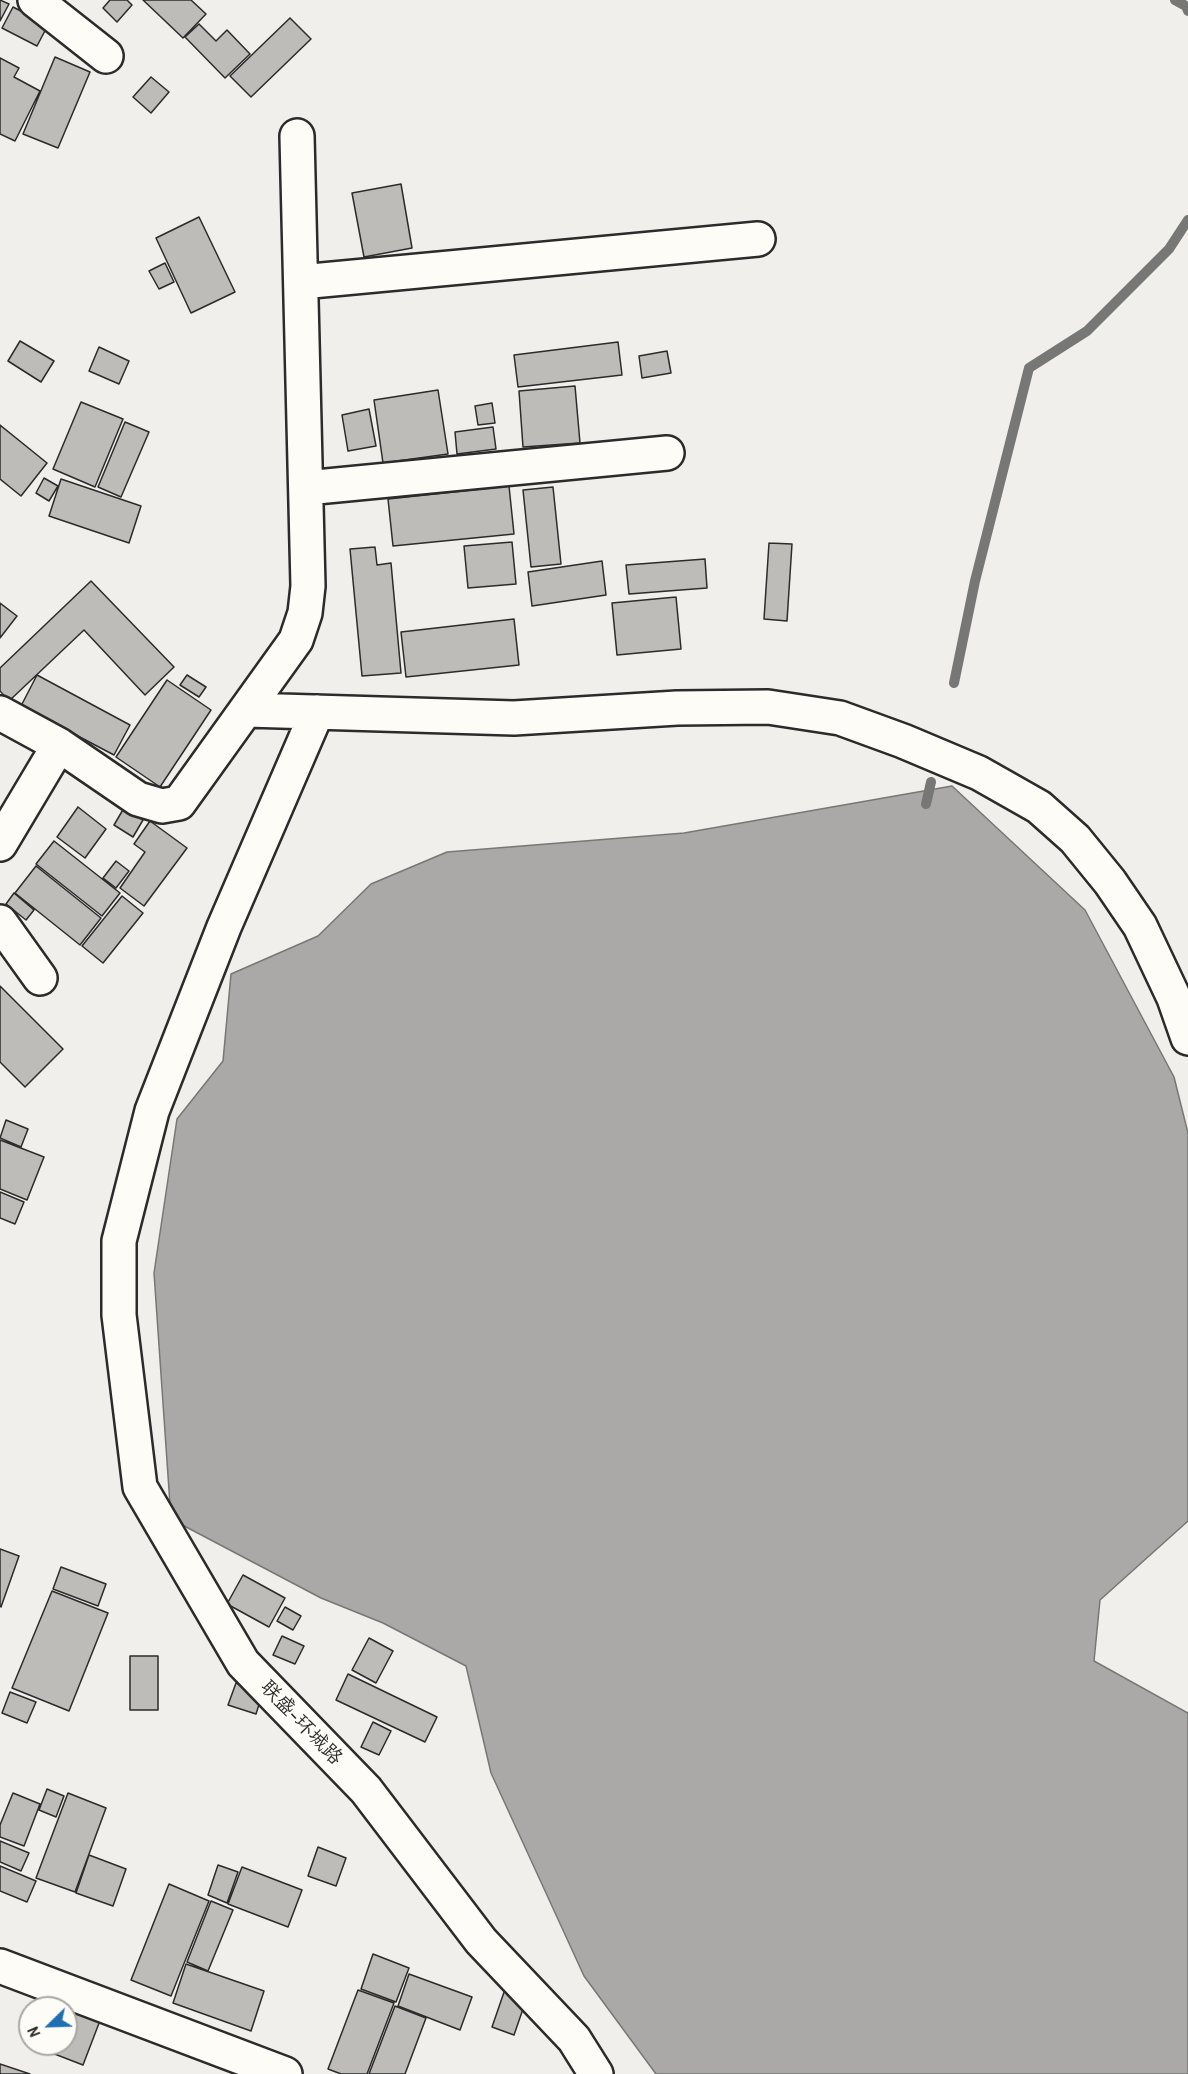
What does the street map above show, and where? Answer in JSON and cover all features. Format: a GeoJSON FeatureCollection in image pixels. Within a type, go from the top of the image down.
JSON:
{"type":"FeatureCollection","features":[{"type":"Feature","properties":{"kind":"street"},"geometry":{"type":"LineString","coordinates":[[35,0],[106,56]]}},
{"type":"Feature","properties":{"kind":"street"},"geometry":{"type":"LineString","coordinates":[[0,713],[59,745],[138,799],[162,806],[179,804],[296,640],[305,613],[308,586],[297,136]]}},
{"type":"Feature","properties":{"kind":"street"},"geometry":{"type":"LineString","coordinates":[[301,282],[758,239]]}},
{"type":"Feature","properties":{"kind":"street"},"geometry":{"type":"LineString","coordinates":[[306,488],[667,453]]}},
{"type":"Feature","properties":{"kind":"street"},"geometry":{"type":"LineString","coordinates":[[247,710],[514,718],[676,708],[768,707],[840,718],[979,773],[1039,807],[1075,839],[1110,882],[1140,926],[1174,998],[1188,1038]]}},
{"type":"Feature","properties":{"kind":"street","name":"联盛-环城路"},"geometry":{"type":"LineString","coordinates":[[317,712],[224,927],[152,1111],[119,1241],[118,1315],[140,1487],[243,1663],[366,1790],[482,1941],[574,2039],[596,2074]]}},
{"type":"Feature","properties":{"kind":"street"},"geometry":{"type":"LineString","coordinates":[[0,844],[59,745]]}},
{"type":"Feature","properties":{"kind":"street"},"geometry":{"type":"LineString","coordinates":[[0,922],[40,978]]}},
{"type":"Feature","properties":{"kind":"street"},"geometry":{"type":"LineString","coordinates":[[0,1966],[285,2074]]}},
{"type":"Feature","properties":{"kind":"shaded area"},"geometry":{"type":"Polygon","coordinates":[[[952,786],[1085,910],[1174,1077],[1188,1133],[1188,1521],[1100,1600],[1094,1661],[1188,1713],[1188,2074],[656,2074],[584,1976],[491,1773],[466,1666],[383,1623],[321,1598],[171,1519],[154,1273],[177,1119],[223,1061],[231,974],[318,936],[371,884],[447,852],[684,833],[952,786]]]}},
{"type":"Feature","properties":{"kind":"building"},"geometry":{"type":"Polygon","coordinates":[[[0,0],[9,4],[0,21],[0,0]]]}},
{"type":"Feature","properties":{"kind":"building"},"geometry":{"type":"Polygon","coordinates":[[[110,0],[127,0],[132,5],[117,22],[103,8],[110,0]]]}},
{"type":"Feature","properties":{"kind":"building"},"geometry":{"type":"Polygon","coordinates":[[[143,0],[191,0],[206,14],[183,38],[143,0]]]}},
{"type":"Feature","properties":{"kind":"building"},"geometry":{"type":"Polygon","coordinates":[[[13,7],[48,25],[37,46],[2,28],[13,7]]]}},
{"type":"Feature","properties":{"kind":"building"},"geometry":{"type":"Polygon","coordinates":[[[290,18],[311,39],[251,97],[230,76],[290,18]]]}},
{"type":"Feature","properties":{"kind":"building"},"geometry":{"type":"Polygon","coordinates":[[[199,24],[216,41],[227,30],[250,54],[225,78],[185,37],[199,24]]]}},
{"type":"Feature","properties":{"kind":"building"},"geometry":{"type":"Polygon","coordinates":[[[55,57],[90,72],[58,148],[23,134],[55,57]]]}},
{"type":"Feature","properties":{"kind":"building"},"geometry":{"type":"Polygon","coordinates":[[[0,58],[19,68],[14,77],[40,91],[15,141],[0,134],[0,58]]]}},
{"type":"Feature","properties":{"kind":"building"},"geometry":{"type":"Polygon","coordinates":[[[151,77],[169,92],[151,113],[133,97],[151,77]]]}},
{"type":"Feature","properties":{"kind":"building"},"geometry":{"type":"Polygon","coordinates":[[[401,184],[412,248],[364,257],[352,193],[401,184]]]}},
{"type":"Feature","properties":{"kind":"building"},"geometry":{"type":"Polygon","coordinates":[[[199,217],[235,292],[191,313],[156,238],[199,217]]]}},
{"type":"Feature","properties":{"kind":"building"},"geometry":{"type":"Polygon","coordinates":[[[165,263],[174,282],[159,289],[149,271],[165,263]]]}},
{"type":"Feature","properties":{"kind":"building"},"geometry":{"type":"Polygon","coordinates":[[[20,341],[54,361],[41,382],[8,361],[20,341]]]}},
{"type":"Feature","properties":{"kind":"building"},"geometry":{"type":"Polygon","coordinates":[[[618,342],[622,375],[518,387],[514,355],[618,342]]]}},
{"type":"Feature","properties":{"kind":"building"},"geometry":{"type":"Polygon","coordinates":[[[99,347],[129,361],[119,384],[89,371],[99,347]]]}},
{"type":"Feature","properties":{"kind":"building"},"geometry":{"type":"Polygon","coordinates":[[[667,351],[671,373],[642,378],[639,356],[667,351]]]}},
{"type":"Feature","properties":{"kind":"building"},"geometry":{"type":"Polygon","coordinates":[[[575,386],[580,443],[523,447],[519,391],[575,386]]]}},
{"type":"Feature","properties":{"kind":"building"},"geometry":{"type":"Polygon","coordinates":[[[438,390],[448,454],[383,463],[374,400],[438,390]]]}},
{"type":"Feature","properties":{"kind":"building"},"geometry":{"type":"Polygon","coordinates":[[[81,402],[123,419],[95,487],[53,469],[81,402]]]}},
{"type":"Feature","properties":{"kind":"building"},"geometry":{"type":"Polygon","coordinates":[[[492,403],[495,423],[478,425],[475,406],[492,403]]]}},
{"type":"Feature","properties":{"kind":"building"},"geometry":{"type":"Polygon","coordinates":[[[369,409],[376,446],[348,451],[342,415],[369,409]]]}},
{"type":"Feature","properties":{"kind":"building"},"geometry":{"type":"Polygon","coordinates":[[[125,422],[149,432],[121,497],[98,487],[125,422]]]}},
{"type":"Feature","properties":{"kind":"building"},"geometry":{"type":"Polygon","coordinates":[[[0,425],[47,463],[21,496],[0,479],[0,425]]]}},
{"type":"Feature","properties":{"kind":"building"},"geometry":{"type":"Polygon","coordinates":[[[493,427],[496,449],[457,454],[455,432],[493,427]]]}},
{"type":"Feature","properties":{"kind":"building"},"geometry":{"type":"Polygon","coordinates":[[[44,478],[58,486],[49,501],[36,493],[44,478]]]}},
{"type":"Feature","properties":{"kind":"building"},"geometry":{"type":"Polygon","coordinates":[[[61,479],[141,506],[129,543],[49,516],[61,479]]]}},
{"type":"Feature","properties":{"kind":"building"},"geometry":{"type":"Polygon","coordinates":[[[509,486],[514,534],[393,546],[388,499],[509,486]]]}},
{"type":"Feature","properties":{"kind":"building"},"geometry":{"type":"Polygon","coordinates":[[[553,487],[561,564],[531,567],[523,490],[553,487]]]}},
{"type":"Feature","properties":{"kind":"building"},"geometry":{"type":"Polygon","coordinates":[[[512,542],[516,584],[468,588],[464,546],[512,542]]]}},
{"type":"Feature","properties":{"kind":"building"},"geometry":{"type":"Polygon","coordinates":[[[769,543],[792,544],[787,621],[764,619],[769,543]]]}},
{"type":"Feature","properties":{"kind":"building"},"geometry":{"type":"Polygon","coordinates":[[[375,547],[377,565],[391,563],[401,673],[362,676],[350,549],[375,547]]]}},
{"type":"Feature","properties":{"kind":"building"},"geometry":{"type":"Polygon","coordinates":[[[705,559],[707,588],[629,594],[626,565],[705,559]]]}},
{"type":"Feature","properties":{"kind":"building"},"geometry":{"type":"Polygon","coordinates":[[[602,561],[606,595],[532,606],[528,572],[602,561]]]}},
{"type":"Feature","properties":{"kind":"building"},"geometry":{"type":"Polygon","coordinates":[[[91,581],[174,667],[145,695],[84,630],[9,701],[0,691],[0,668],[91,581]]]}},
{"type":"Feature","properties":{"kind":"building"},"geometry":{"type":"Polygon","coordinates":[[[676,597],[681,649],[617,655],[612,603],[676,597]]]}},
{"type":"Feature","properties":{"kind":"building"},"geometry":{"type":"Polygon","coordinates":[[[0,603],[17,616],[0,638],[0,603]]]}},
{"type":"Feature","properties":{"kind":"building"},"geometry":{"type":"Polygon","coordinates":[[[514,619],[519,665],[406,677],[401,632],[514,619]]]}},
{"type":"Feature","properties":{"kind":"building"},"geometry":{"type":"Polygon","coordinates":[[[37,675],[130,725],[114,755],[21,706],[37,675]]]}},
{"type":"Feature","properties":{"kind":"building"},"geometry":{"type":"Polygon","coordinates":[[[187,675],[206,687],[199,697],[180,685],[187,675]]]}},
{"type":"Feature","properties":{"kind":"building"},"geometry":{"type":"Polygon","coordinates":[[[167,680],[211,710],[160,787],[116,757],[167,680]]]}},
{"type":"Feature","properties":{"kind":"building"},"geometry":{"type":"Polygon","coordinates":[[[78,807],[106,829],[85,858],[57,837],[78,807]]]}},
{"type":"Feature","properties":{"kind":"building"},"geometry":{"type":"Polygon","coordinates":[[[124,808],[143,820],[133,837],[114,825],[124,808]]]}},
{"type":"Feature","properties":{"kind":"building"},"geometry":{"type":"Polygon","coordinates":[[[150,821],[187,848],[144,906],[120,888],[145,852],[134,844],[150,821]]]}},
{"type":"Feature","properties":{"kind":"building"},"geometry":{"type":"Polygon","coordinates":[[[54,841],[120,893],[102,916],[36,864],[54,841]]]}},
{"type":"Feature","properties":{"kind":"building"},"geometry":{"type":"Polygon","coordinates":[[[116,861],[129,871],[116,888],[103,878],[116,861]]]}},
{"type":"Feature","properties":{"kind":"building"},"geometry":{"type":"Polygon","coordinates":[[[36,866],[101,918],[80,945],[15,893],[36,866]]]}},
{"type":"Feature","properties":{"kind":"building"},"geometry":{"type":"Polygon","coordinates":[[[14,893],[34,910],[26,920],[6,904],[14,893]]]}},
{"type":"Feature","properties":{"kind":"building"},"geometry":{"type":"Polygon","coordinates":[[[122,896],[143,913],[103,963],[82,946],[122,896]]]}},
{"type":"Feature","properties":{"kind":"building"},"geometry":{"type":"Polygon","coordinates":[[[0,986],[63,1049],[25,1087],[0,1062],[0,986]]]}},
{"type":"Feature","properties":{"kind":"building"},"geometry":{"type":"Polygon","coordinates":[[[6,1120],[28,1129],[21,1147],[0,1138],[6,1120]]]}},
{"type":"Feature","properties":{"kind":"building"},"geometry":{"type":"Polygon","coordinates":[[[0,1140],[44,1157],[27,1200],[0,1189],[0,1140]]]}},
{"type":"Feature","properties":{"kind":"building"},"geometry":{"type":"Polygon","coordinates":[[[0,1192],[24,1202],[15,1224],[0,1218],[0,1192]]]}},
{"type":"Feature","properties":{"kind":"building"},"geometry":{"type":"Polygon","coordinates":[[[0,1549],[19,1556],[1,1607],[0,1606],[0,1549]]]}},
{"type":"Feature","properties":{"kind":"building"},"geometry":{"type":"Polygon","coordinates":[[[61,1567],[106,1584],[98,1606],[53,1589],[61,1567]]]}},
{"type":"Feature","properties":{"kind":"building"},"geometry":{"type":"Polygon","coordinates":[[[243,1575],[285,1598],[269,1627],[227,1604],[243,1575]]]}},
{"type":"Feature","properties":{"kind":"building"},"geometry":{"type":"Polygon","coordinates":[[[52,1591],[108,1613],[69,1711],[12,1688],[52,1591]]]}},
{"type":"Feature","properties":{"kind":"building"},"geometry":{"type":"Polygon","coordinates":[[[285,1607],[301,1616],[293,1630],[277,1621],[285,1607]]]}},
{"type":"Feature","properties":{"kind":"building"},"geometry":{"type":"Polygon","coordinates":[[[282,1636],[304,1646],[295,1664],[273,1655],[282,1636]]]}},
{"type":"Feature","properties":{"kind":"building"},"geometry":{"type":"Polygon","coordinates":[[[369,1638],[393,1651],[376,1683],[352,1670],[369,1638]]]}},
{"type":"Feature","properties":{"kind":"building"},"geometry":{"type":"Polygon","coordinates":[[[130,1656],[158,1656],[158,1710],[130,1710],[130,1656]]]}},
{"type":"Feature","properties":{"kind":"building"},"geometry":{"type":"Polygon","coordinates":[[[348,1674],[437,1717],[425,1742],[336,1700],[348,1674]]]}},
{"type":"Feature","properties":{"kind":"building"},"geometry":{"type":"Polygon","coordinates":[[[236,1683],[263,1692],[256,1714],[228,1705],[236,1683]]]}},
{"type":"Feature","properties":{"kind":"building"},"geometry":{"type":"Polygon","coordinates":[[[10,1692],[36,1702],[27,1723],[2,1713],[10,1692]]]}},
{"type":"Feature","properties":{"kind":"building"},"geometry":{"type":"Polygon","coordinates":[[[373,1722],[391,1731],[379,1755],[361,1747],[373,1722]]]}},
{"type":"Feature","properties":{"kind":"building"},"geometry":{"type":"Polygon","coordinates":[[[47,1789],[64,1796],[56,1817],[39,1810],[47,1789]]]}},
{"type":"Feature","properties":{"kind":"building"},"geometry":{"type":"Polygon","coordinates":[[[13,1793],[40,1804],[24,1846],[0,1837],[0,1825],[13,1793]]]}},
{"type":"Feature","properties":{"kind":"building"},"geometry":{"type":"Polygon","coordinates":[[[68,1793],[106,1808],[75,1892],[36,1878],[68,1793]]]}},
{"type":"Feature","properties":{"kind":"building"},"geometry":{"type":"Polygon","coordinates":[[[0,1841],[29,1853],[21,1871],[0,1862],[0,1841]]]}},
{"type":"Feature","properties":{"kind":"building"},"geometry":{"type":"Polygon","coordinates":[[[318,1847],[346,1858],[336,1886],[308,1876],[318,1847]]]}},
{"type":"Feature","properties":{"kind":"building"},"geometry":{"type":"Polygon","coordinates":[[[89,1855],[126,1869],[113,1906],[76,1893],[89,1855]]]}},
{"type":"Feature","properties":{"kind":"building"},"geometry":{"type":"Polygon","coordinates":[[[218,1865],[238,1872],[227,1903],[208,1895],[218,1865]]]}},
{"type":"Feature","properties":{"kind":"building"},"geometry":{"type":"Polygon","coordinates":[[[0,1866],[36,1881],[27,1902],[0,1891],[0,1866]]]}},
{"type":"Feature","properties":{"kind":"building"},"geometry":{"type":"Polygon","coordinates":[[[242,1867],[302,1890],[288,1927],[228,1904],[242,1867]]]}},
{"type":"Feature","properties":{"kind":"building"},"geometry":{"type":"Polygon","coordinates":[[[169,1884],[209,1901],[171,1996],[131,1980],[169,1884]]]}},
{"type":"Feature","properties":{"kind":"building"},"geometry":{"type":"Polygon","coordinates":[[[211,1901],[233,1910],[208,1971],[187,1962],[211,1901]]]}},
{"type":"Feature","properties":{"kind":"building"},"geometry":{"type":"Polygon","coordinates":[[[373,1954],[409,1968],[396,2002],[361,1989],[373,1954]]]}},
{"type":"Feature","properties":{"kind":"building"},"geometry":{"type":"Polygon","coordinates":[[[186,1964],[264,1991],[251,2031],[173,2003],[186,1964]]]}},
{"type":"Feature","properties":{"kind":"building"},"geometry":{"type":"Polygon","coordinates":[[[511,1972],[533,1980],[514,2035],[492,2027],[511,1972]]]}},
{"type":"Feature","properties":{"kind":"building"},"geometry":{"type":"Polygon","coordinates":[[[409,1974],[472,1997],[460,2030],[398,2006],[409,1974]]]}},
{"type":"Feature","properties":{"kind":"building"},"geometry":{"type":"Polygon","coordinates":[[[358,1990],[394,2003],[367,2074],[341,2074],[328,2069],[358,1990]]]}},
{"type":"Feature","properties":{"kind":"building"},"geometry":{"type":"Polygon","coordinates":[[[395,2006],[426,2018],[405,2074],[369,2074],[395,2006]]]}},
{"type":"Feature","properties":{"kind":"building"},"geometry":{"type":"Polygon","coordinates":[[[78,2008],[101,2018],[83,2065],[60,2056],[78,2056],[78,2008]]]}},
{"type":"Feature","properties":{"kind":"building"},"geometry":{"type":"Polygon","coordinates":[[[0,2064],[30,2074],[0,2074],[0,2064]]]}},
{"type":"Feature","properties":{"kind":"waterway"},"geometry":{"type":"LineString","coordinates":[[1175,0],[1186,6],[1188,11]]}},
{"type":"Feature","properties":{"kind":"waterway"},"geometry":{"type":"LineString","coordinates":[[954,683],[975,581],[1029,368],[1087,331],[1169,249],[1188,220]]}},
{"type":"Feature","properties":{"kind":"waterway"},"geometry":{"type":"LineString","coordinates":[[926,804],[931,782]]}}]}
